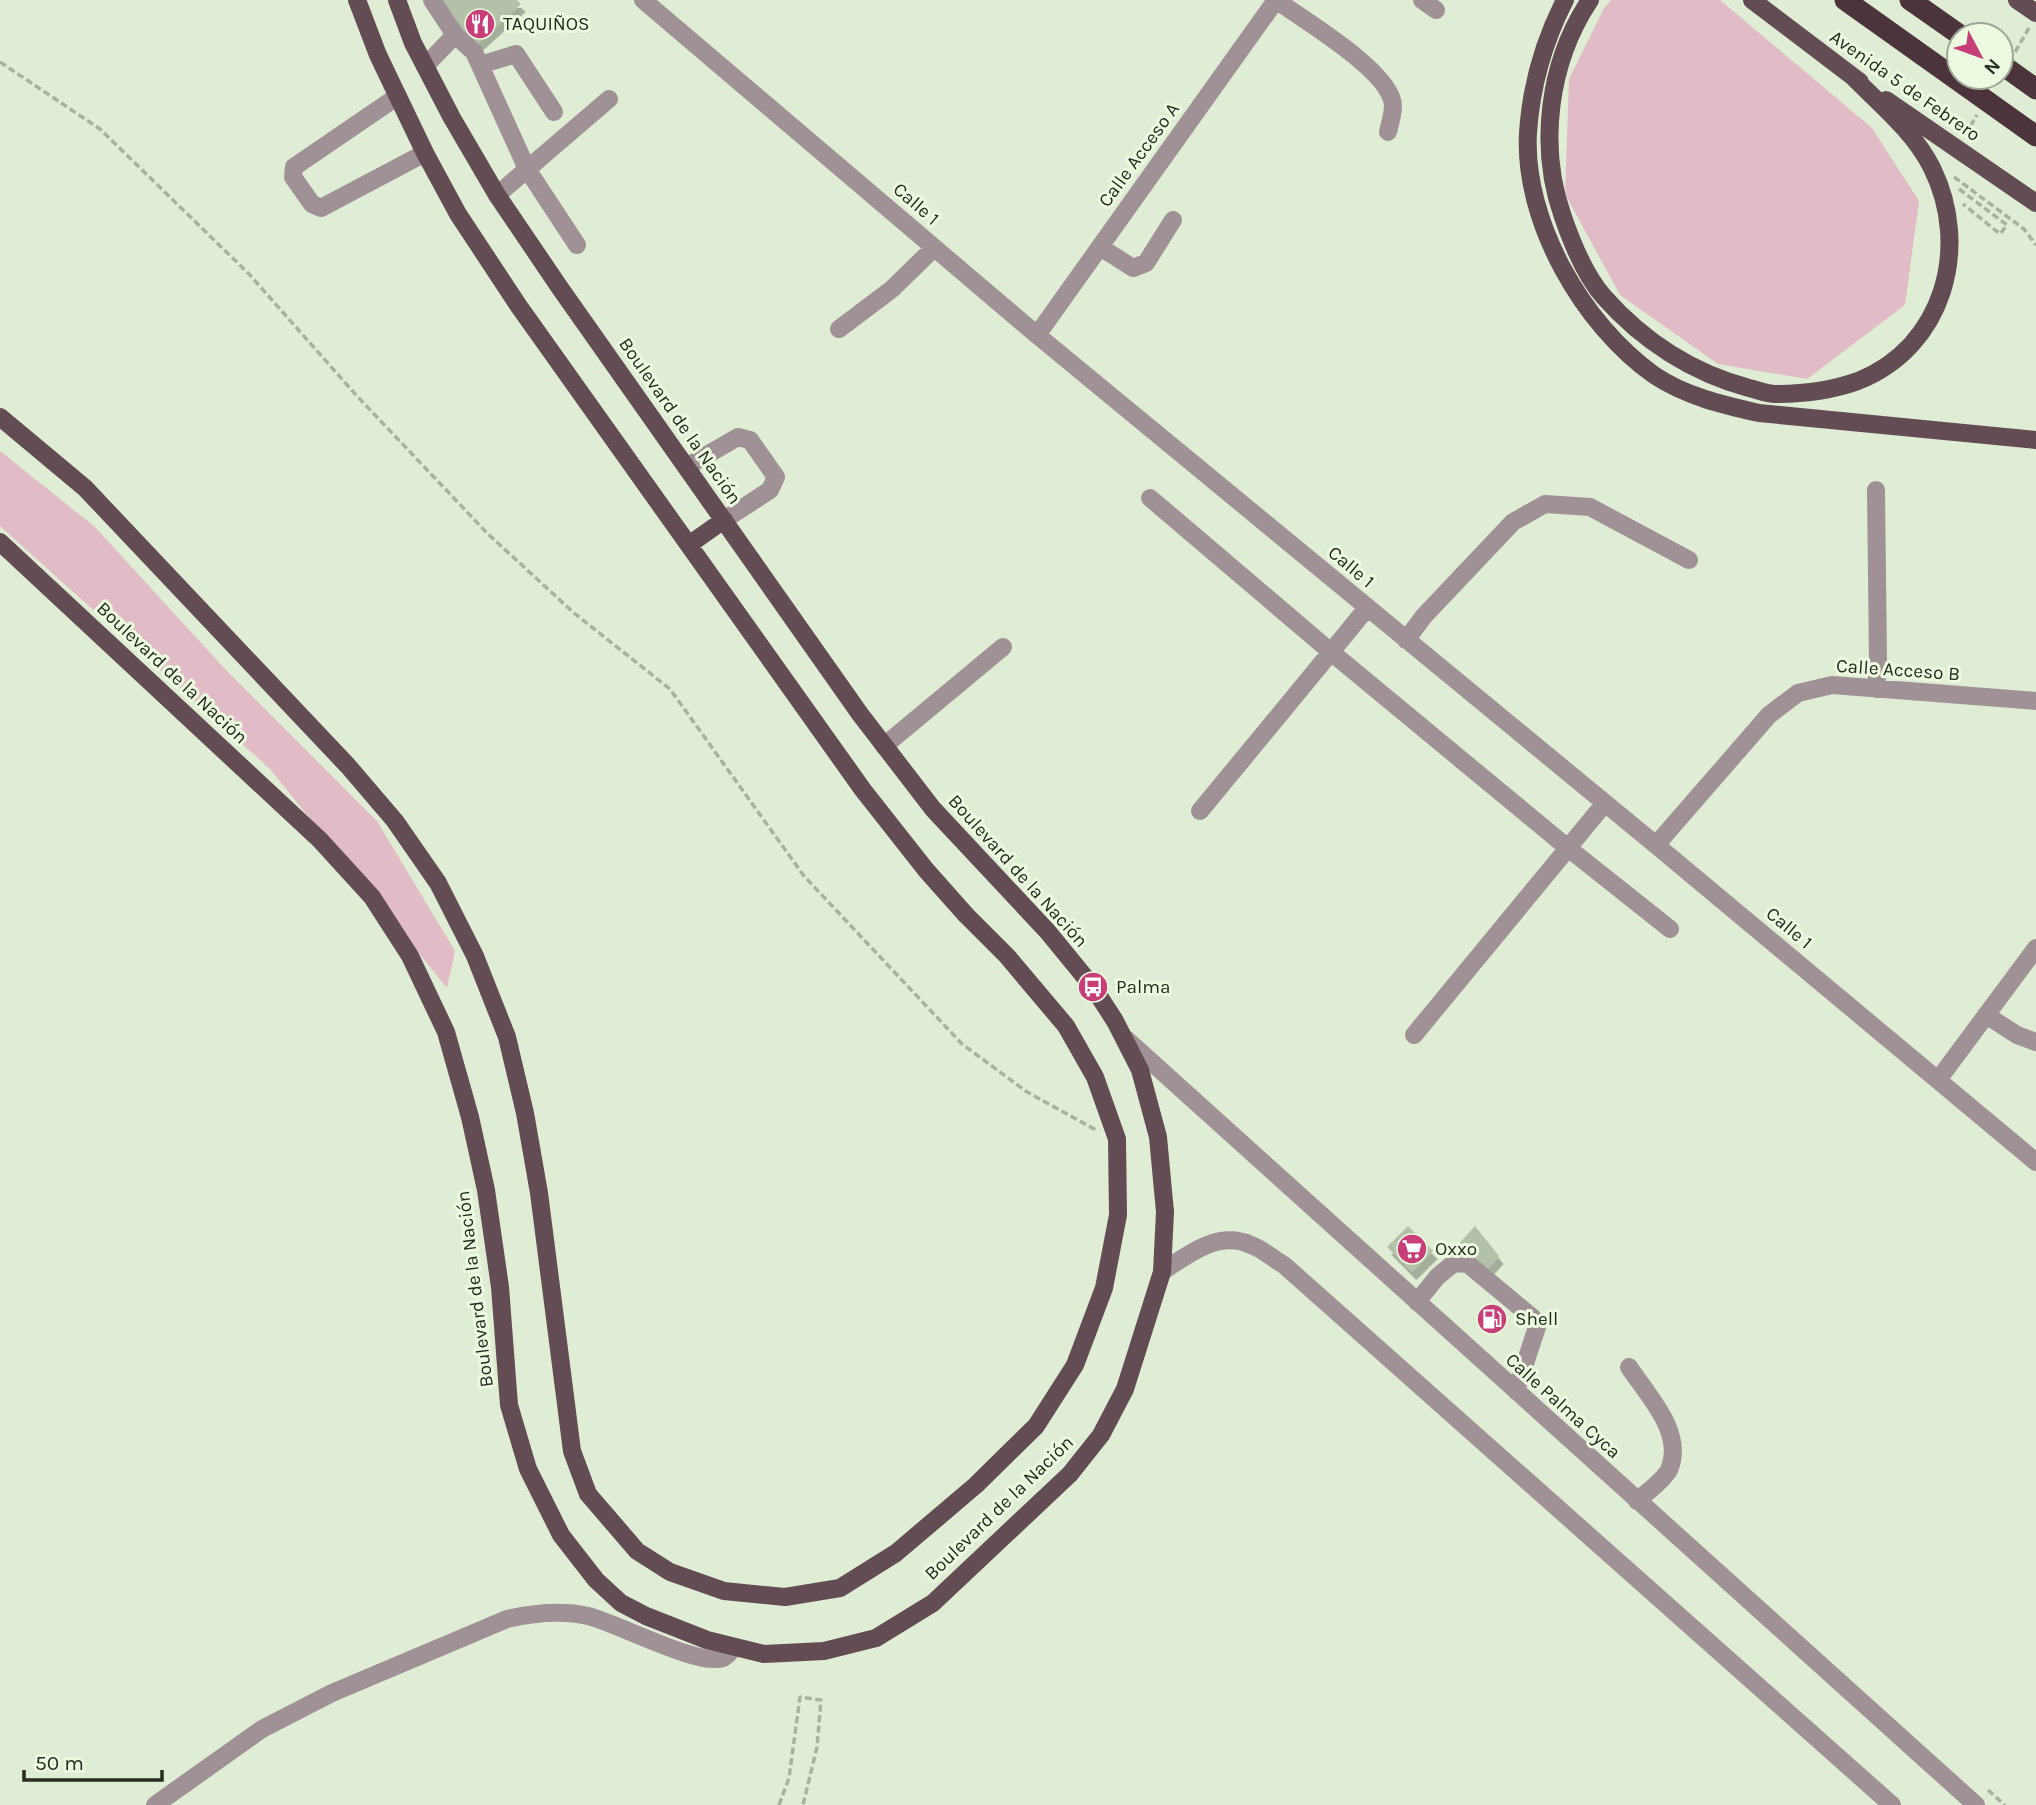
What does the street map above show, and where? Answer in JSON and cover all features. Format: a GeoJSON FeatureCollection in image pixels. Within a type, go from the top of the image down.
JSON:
{"type":"FeatureCollection","features":[{"type":"Feature","properties":{"kind":"highway"},"geometry":{"type":"LineString","coordinates":[[1845,0],[2036,136]]}},
{"type":"Feature","properties":{"kind":"highway"},"geometry":{"type":"LineString","coordinates":[[1910,0],[1945,25]]}},
{"type":"Feature","properties":{"kind":"highway"},"geometry":{"type":"LineString","coordinates":[[2015,72],[2036,89]]}},
{"type":"Feature","properties":{"kind":"main road","name":"Boulevard de la Nación"},"geometry":{"type":"LineString","coordinates":[[0,417],[85,488],[339,756],[395,821],[438,883],[475,956],[507,1037],[525,1113],[539,1192],[572,1451],[588,1494],[637,1551],[670,1572],[724,1591],[785,1597],[840,1588],[896,1553],[976,1485],[1036,1426],[1074,1365],[1104,1288],[1116,1227],[1117,1139],[1095,1077],[1066,1026],[1007,956],[926,870],[863,790],[518,305],[458,214],[425,153],[378,55],[357,0]]}},
{"type":"Feature","properties":{"kind":"main road","name":"Boulevard de la Nación"},"geometry":{"type":"LineString","coordinates":[[0,542],[320,840],[372,897],[410,956],[446,1032],[467,1105],[486,1190],[500,1287],[509,1405],[528,1469],[561,1535],[596,1580],[621,1602],[670,1626],[707,1640],[764,1654],[824,1651],[876,1638],[933,1603],[1070,1474],[1101,1435],[1125,1389],[1162,1272],[1165,1212],[1158,1137],[1140,1070],[1093,987],[1048,932],[933,809],[884,746],[497,195],[413,43],[397,0]]}},
{"type":"Feature","properties":{"kind":"main road"},"geometry":{"type":"LineString","coordinates":[[1565,0],[1545,47],[1532,92],[1528,135],[1531,178],[1547,231],[1576,292],[1626,350],[1655,375],[1691,394],[1759,413],[2036,440]]}},
{"type":"Feature","properties":{"kind":"main road"},"geometry":{"type":"LineString","coordinates":[[1590,0],[1567,42],[1553,91],[1548,140],[1554,193],[1573,246],[1602,295],[1644,335],[1681,361],[1725,382],[1772,394],[1819,390],[1858,381],[1895,360],[1917,337],[1941,299],[1950,265],[1951,228],[1932,168],[1914,139],[1853,77]]}},
{"type":"Feature","properties":{"kind":"main road","name":"Avenida 5 de Febrero"},"geometry":{"type":"LineString","coordinates":[[1752,0],[1853,77],[2036,204]]}},
{"type":"Feature","properties":{"kind":"main road"},"geometry":{"type":"LineString","coordinates":[[2017,0],[2032,20]]}},
{"type":"Feature","properties":{"kind":"main road"},"geometry":{"type":"LineString","coordinates":[[690,544],[724,520]]}},
{"type":"Feature","properties":{"kind":"street"},"geometry":{"type":"LineString","coordinates":[[432,0],[455,35],[474,52],[527,169],[577,245]]}},
{"type":"Feature","properties":{"kind":"street","name":"Calle 1"},"geometry":{"type":"LineString","coordinates":[[643,0],[1037,335],[2036,1162]]}},
{"type":"Feature","properties":{"kind":"street"},"geometry":{"type":"LineString","coordinates":[[1276,0],[1352,54],[1382,79],[1393,101],[1388,132]]}},
{"type":"Feature","properties":{"kind":"street","name":"Calle Acceso A"},"geometry":{"type":"LineString","coordinates":[[1037,335],[1276,0]]}},
{"type":"Feature","properties":{"kind":"street"},"geometry":{"type":"LineString","coordinates":[[425,66],[455,35]]}},
{"type":"Feature","properties":{"kind":"street"},"geometry":{"type":"LineString","coordinates":[[480,65],[516,54],[554,112]]}},
{"type":"Feature","properties":{"kind":"street"},"geometry":{"type":"LineString","coordinates":[[398,96],[294,166],[293,177],[312,204],[321,208],[425,153]]}},
{"type":"Feature","properties":{"kind":"street"},"geometry":{"type":"LineString","coordinates":[[497,195],[609,99]]}},
{"type":"Feature","properties":{"kind":"street"},"geometry":{"type":"LineString","coordinates":[[1100,247],[1133,268],[1146,263],[1173,220]]}},
{"type":"Feature","properties":{"kind":"street"},"geometry":{"type":"LineString","coordinates":[[839,329],[892,289],[934,248]]}},
{"type":"Feature","properties":{"kind":"street"},"geometry":{"type":"LineString","coordinates":[[687,467],[737,437],[750,440],[776,477],[770,490],[724,520]]}},
{"type":"Feature","properties":{"kind":"street"},"geometry":{"type":"LineString","coordinates":[[1876,490],[1876,689]]}},
{"type":"Feature","properties":{"kind":"street"},"geometry":{"type":"LineString","coordinates":[[1150,498],[1331,652],[1670,929]]}},
{"type":"Feature","properties":{"kind":"street"},"geometry":{"type":"LineString","coordinates":[[1406,640],[1424,616],[1513,522],[1545,504],[1590,507],[1689,560]]}},
{"type":"Feature","properties":{"kind":"street"},"geometry":{"type":"LineString","coordinates":[[1200,811],[1367,608]]}},
{"type":"Feature","properties":{"kind":"street"},"geometry":{"type":"LineString","coordinates":[[884,746],[1003,647]]}},
{"type":"Feature","properties":{"kind":"street","name":"Calle Acceso B"},"geometry":{"type":"LineString","coordinates":[[1656,845],[1769,715],[1798,693],[1832,685],[2036,701]]}},
{"type":"Feature","properties":{"kind":"street"},"geometry":{"type":"LineString","coordinates":[[1414,1035],[1605,803]]}},
{"type":"Feature","properties":{"kind":"street"},"geometry":{"type":"LineString","coordinates":[[1938,1080],[2036,948]]}},
{"type":"Feature","properties":{"kind":"street"},"geometry":{"type":"LineString","coordinates":[[1986,1015],[2017,1035],[2036,1042]]}},
{"type":"Feature","properties":{"kind":"street","name":"Calle Palma Cyca"},"geometry":{"type":"LineString","coordinates":[[1123,1036],[1976,1805]]}},
{"type":"Feature","properties":{"kind":"street"},"geometry":{"type":"LineString","coordinates":[[1162,1272],[1207,1244],[1234,1240],[1252,1245],[1283,1265],[1892,1805]]}},
{"type":"Feature","properties":{"kind":"street"},"geometry":{"type":"LineString","coordinates":[[1417,1302],[1437,1277],[1454,1263],[1468,1264],[1533,1318],[1537,1327],[1516,1391]]}},
{"type":"Feature","properties":{"kind":"street"},"geometry":{"type":"LineString","coordinates":[[1629,1367],[1670,1429],[1674,1450],[1668,1472],[1637,1501]]}},
{"type":"Feature","properties":{"kind":"street"},"geometry":{"type":"LineString","coordinates":[[155,1805],[262,1729],[332,1693],[507,1619],[532,1614],[586,1615],[714,1660],[727,1656],[734,1647]]}},
{"type":"Feature","properties":{"kind":"path"},"geometry":{"type":"LineString","coordinates":[[2015,46],[2032,20]]}},
{"type":"Feature","properties":{"kind":"path"},"geometry":{"type":"LineString","coordinates":[[0,62],[100,129],[248,274],[487,533],[574,613],[670,689],[804,876],[962,1044],[1027,1092],[1082,1124],[1117,1139]]}},
{"type":"Feature","properties":{"kind":"path"},"geometry":{"type":"LineString","coordinates":[[1961,142],[1980,110]]}},
{"type":"Feature","properties":{"kind":"path"},"geometry":{"type":"LineString","coordinates":[[1950,173],[2024,229],[2036,245]]}},
{"type":"Feature","properties":{"kind":"path"},"geometry":{"type":"LineString","coordinates":[[1955,178],[1951,184],[2007,225],[2000,234],[1962,203]]}},
{"type":"Feature","properties":{"kind":"path"},"geometry":{"type":"LineString","coordinates":[[779,1805],[789,1778],[800,1698],[821,1700],[817,1747],[803,1805]]}},
{"type":"Feature","properties":{"kind":"shaded area"},"geometry":{"type":"Polygon","coordinates":[[[1611,0],[1720,0],[1872,128],[1919,201],[1905,305],[1807,379],[1718,364],[1620,295],[1565,194],[1569,79],[1604,8],[1611,0]]]}},
{"type":"Feature","properties":{"kind":"shaded area"},"geometry":{"type":"Polygon","coordinates":[[[0,451],[95,527],[225,669],[377,821],[455,951],[447,988],[270,769],[0,526],[0,451]]]}},
{"type":"Feature","properties":{"kind":"building","name":"TAQUIÑOS"},"geometry":{"type":"Polygon","coordinates":[[[443,0],[517,0],[521,4],[478,43],[442,4],[443,0]]]}},
{"type":"Feature","properties":{"kind":"building"},"geometry":{"type":"Polygon","coordinates":[[[1408,1226],[1433,1251],[1412,1272],[1387,1247],[1408,1226]]]}},
{"type":"Feature","properties":{"kind":"building"},"geometry":{"type":"Polygon","coordinates":[[[1475,1226],[1499,1256],[1483,1274],[1455,1248],[1475,1226]]]}},
{"type":"Feature","properties":{"kind":"place","name":"TAQUIÑOS"},"geometry":{"type":"Point","coordinates":[480,24]}},
{"type":"Feature","properties":{"kind":"place","name":"Palma"},"geometry":{"type":"Point","coordinates":[1093,987]}},
{"type":"Feature","properties":{"kind":"place","name":"Oxxo"},"geometry":{"type":"Point","coordinates":[1412,1249]}},
{"type":"Feature","properties":{"kind":"place","name":"Shell"},"geometry":{"type":"Point","coordinates":[1492,1319]}}]}
